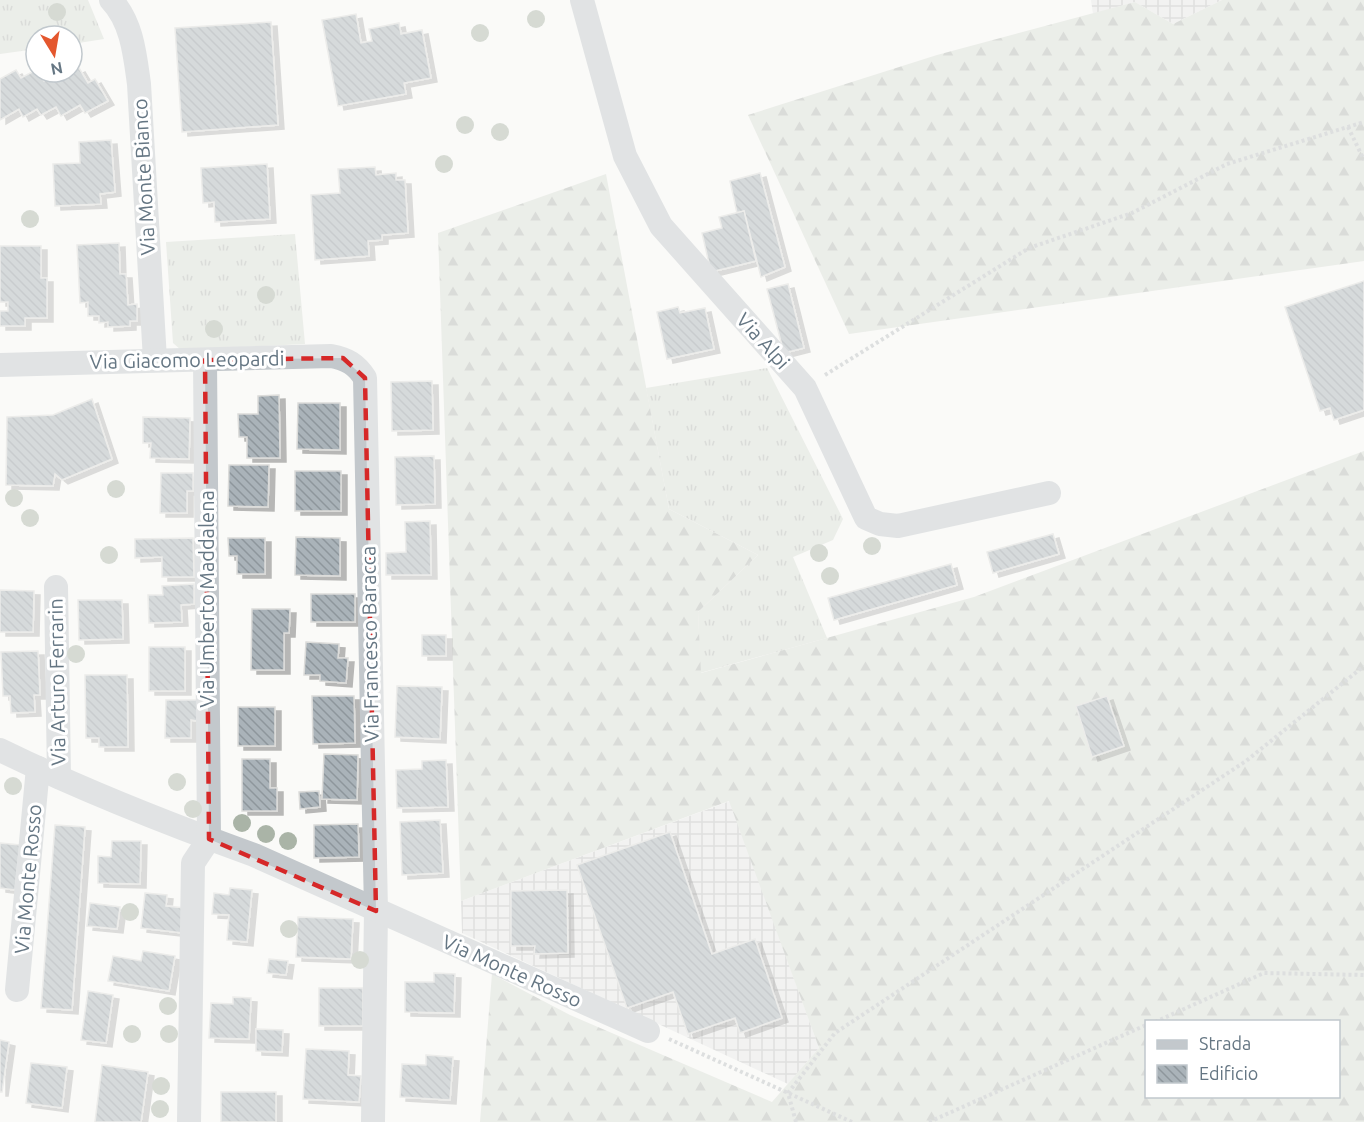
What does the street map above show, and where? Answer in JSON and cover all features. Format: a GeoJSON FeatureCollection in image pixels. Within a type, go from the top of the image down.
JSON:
{"type":"FeatureCollection","features":[{"type":"Feature","properties":{"kind":"street","name":"Via Monte Bianco"},"geometry":{"type":"LineString","coordinates":[[111,0],[128,27],[139,84],[154,360]]}},
{"type":"Feature","properties":{"kind":"street","name":"Via Alpi"},"geometry":{"type":"LineString","coordinates":[[582,0],[625,156],[661,226],[805,388],[866,518],[880,524],[898,526],[1049,493]]}},
{"type":"Feature","properties":{"kind":"street","name":"Via Giacomo Leopardi"},"geometry":{"type":"LineString","coordinates":[[0,365],[331,356],[353,363],[365,378]]}},
{"type":"Feature","properties":{"kind":"street","name":"Via Umberto Maddalena"},"geometry":{"type":"LineString","coordinates":[[205,360],[209,839]]}},
{"type":"Feature","properties":{"kind":"street","name":"Via Francesco Baracca"},"geometry":{"type":"LineString","coordinates":[[365,378],[376,910]]}},
{"type":"Feature","properties":{"kind":"street","name":"Via Arturo Ferrarin"},"geometry":{"type":"LineString","coordinates":[[49,773],[56,587]]}},
{"type":"Feature","properties":{"kind":"street","name":"Via Monte Rosso"},"geometry":{"type":"LineString","coordinates":[[0,750],[49,773],[209,839],[254,855],[648,1031]]}},
{"type":"Feature","properties":{"kind":"street","name":"Via Monte Rosso"},"geometry":{"type":"LineString","coordinates":[[17,990],[49,773]]}},
{"type":"Feature","properties":{"kind":"street"},"geometry":{"type":"LineString","coordinates":[[189,1122],[193,863],[209,839]]}},
{"type":"Feature","properties":{"kind":"street"},"geometry":{"type":"LineString","coordinates":[[373,1122],[376,910]]}},
{"type":"Feature","properties":{"kind":"path"},"geometry":{"type":"LineString","coordinates":[[805,388],[1029,248],[1132,213],[1227,164],[1364,122]]}},
{"type":"Feature","properties":{"kind":"path"},"geometry":{"type":"LineString","coordinates":[[1348,127],[1364,160]]}},
{"type":"Feature","properties":{"kind":"path"},"geometry":{"type":"LineString","coordinates":[[788,1093],[835,1033],[1246,761],[1364,666]]}},
{"type":"Feature","properties":{"kind":"path"},"geometry":{"type":"LineString","coordinates":[[1159,1020],[1264,973],[1364,975]]}},
{"type":"Feature","properties":{"kind":"path"},"geometry":{"type":"LineString","coordinates":[[929,1122],[1145,1025]]}},
{"type":"Feature","properties":{"kind":"path"},"geometry":{"type":"LineString","coordinates":[[648,1031],[684,1045],[852,1122]]}},
{"type":"Feature","properties":{"kind":"path"},"geometry":{"type":"LineString","coordinates":[[788,1093],[796,1122]]}},
{"type":"Feature","properties":{"kind":"highlighted area"},"geometry":{"type":"Polygon","coordinates":[[[343,358],[365,378],[376,911],[209,839],[205,360],[343,358]]]}},
{"type":"Feature","properties":{"kind":"shaded area"},"geometry":{"type":"Polygon","coordinates":[[[1091,0],[1222,0],[1173,24],[1135,2],[1093,14],[1091,0]]]}},
{"type":"Feature","properties":{"kind":"shaded area"},"geometry":{"type":"Polygon","coordinates":[[[730,801],[819,1048],[788,1084],[462,933],[461,901],[730,801]]]}},
{"type":"Feature","properties":{"kind":"green space"},"geometry":{"type":"Polygon","coordinates":[[[0,0],[88,0],[104,39],[84,42],[84,24],[24,24],[24,51],[0,54],[0,0]]]}},
{"type":"Feature","properties":{"kind":"green space"},"geometry":{"type":"Polygon","coordinates":[[[1222,0],[1364,0],[1364,261],[849,334],[748,115],[937,55],[1135,2],[1173,24],[1222,0]]]}},
{"type":"Feature","properties":{"kind":"green space"},"geometry":{"type":"Polygon","coordinates":[[[606,174],[669,509],[758,555],[698,612],[701,673],[974,597],[1364,451],[1364,1122],[480,1122],[492,974],[570,1015],[772,1102],[819,1048],[729,801],[461,901],[438,233],[606,174]]]}},
{"type":"Feature","properties":{"kind":"green space"},"geometry":{"type":"Polygon","coordinates":[[[295,234],[305,344],[181,350],[173,343],[166,242],[295,234]]]}},
{"type":"Feature","properties":{"kind":"green space"},"geometry":{"type":"Polygon","coordinates":[[[767,368],[843,519],[833,540],[793,557],[827,638],[700,673],[698,612],[758,555],[669,509],[646,388],[767,368]]]}},
{"type":"Feature","properties":{"kind":"building"},"geometry":{"type":"Polygon","coordinates":[[[356,14],[361,43],[372,41],[369,29],[399,23],[401,34],[422,30],[431,78],[404,83],[406,94],[338,106],[322,20],[356,14]]]}},
{"type":"Feature","properties":{"kind":"building"},"geometry":{"type":"Polygon","coordinates":[[[271,22],[278,125],[182,132],[175,28],[271,22]]]}},
{"type":"Feature","properties":{"kind":"building"},"geometry":{"type":"Polygon","coordinates":[[[16,70],[21,78],[24,76],[24,84],[84,84],[84,76],[88,83],[95,79],[108,101],[85,113],[80,105],[61,116],[56,107],[41,115],[37,109],[23,117],[19,109],[0,120],[0,79],[16,70]]]}},
{"type":"Feature","properties":{"kind":"building"},"geometry":{"type":"Polygon","coordinates":[[[111,140],[115,192],[100,194],[101,204],[55,206],[53,164],[80,163],[79,142],[111,140]]]}},
{"type":"Feature","properties":{"kind":"building"},"geometry":{"type":"Polygon","coordinates":[[[267,164],[270,219],[215,222],[214,202],[203,203],[201,168],[267,164]]]}},
{"type":"Feature","properties":{"kind":"building"},"geometry":{"type":"Polygon","coordinates":[[[375,167],[376,175],[396,173],[396,180],[405,180],[408,233],[382,235],[382,240],[368,241],[369,256],[315,260],[311,195],[340,193],[338,169],[375,167]]]}},
{"type":"Feature","properties":{"kind":"building"},"geometry":{"type":"Polygon","coordinates":[[[760,173],[785,267],[761,277],[744,211],[737,213],[730,181],[760,173]]]}},
{"type":"Feature","properties":{"kind":"building"},"geometry":{"type":"Polygon","coordinates":[[[744,211],[756,261],[711,272],[702,233],[722,228],[719,217],[744,211]]]}},
{"type":"Feature","properties":{"kind":"building"},"geometry":{"type":"Polygon","coordinates":[[[119,243],[120,274],[126,274],[128,305],[137,304],[137,321],[130,321],[130,326],[108,327],[108,322],[99,323],[99,316],[88,316],[88,302],[80,303],[77,245],[119,243]]]}},
{"type":"Feature","properties":{"kind":"building"},"geometry":{"type":"Polygon","coordinates":[[[0,246],[41,246],[41,278],[47,278],[47,318],[25,318],[25,326],[0,326],[0,311],[8,311],[8,302],[0,302],[0,246]]]}},
{"type":"Feature","properties":{"kind":"building"},"geometry":{"type":"Polygon","coordinates":[[[1364,281],[1364,410],[1334,420],[1330,408],[1320,411],[1285,307],[1364,281]]]}},
{"type":"Feature","properties":{"kind":"building"},"geometry":{"type":"Polygon","coordinates":[[[788,284],[804,348],[784,353],[767,289],[788,284]]]}},
{"type":"Feature","properties":{"kind":"building"},"geometry":{"type":"Polygon","coordinates":[[[678,307],[680,313],[705,308],[714,349],[667,359],[657,312],[678,307]]]}},
{"type":"Feature","properties":{"kind":"building"},"geometry":{"type":"Polygon","coordinates":[[[432,381],[433,430],[392,431],[391,382],[432,381]]]}},
{"type":"Feature","properties":{"kind":"building"},"geometry":{"type":"Polygon","coordinates":[[[279,395],[280,458],[247,458],[247,437],[239,437],[238,414],[258,414],[258,396],[279,395]]]}},
{"type":"Feature","properties":{"kind":"building"},"geometry":{"type":"Polygon","coordinates":[[[92,399],[112,459],[62,480],[55,474],[53,486],[6,485],[7,417],[53,415],[92,399]]]}},
{"type":"Feature","properties":{"kind":"building"},"geometry":{"type":"Polygon","coordinates":[[[298,403],[340,403],[340,450],[297,449],[298,403]]]}},
{"type":"Feature","properties":{"kind":"building"},"geometry":{"type":"Polygon","coordinates":[[[143,417],[190,418],[189,459],[150,458],[151,443],[143,443],[143,417]]]}},
{"type":"Feature","properties":{"kind":"building"},"geometry":{"type":"Polygon","coordinates":[[[434,456],[435,504],[396,505],[395,457],[434,456]]]}},
{"type":"Feature","properties":{"kind":"building"},"geometry":{"type":"Polygon","coordinates":[[[229,465],[269,465],[268,507],[228,506],[229,465]]]}},
{"type":"Feature","properties":{"kind":"building"},"geometry":{"type":"Polygon","coordinates":[[[295,471],[341,471],[341,511],[295,511],[295,471]]]}},
{"type":"Feature","properties":{"kind":"building"},"geometry":{"type":"Polygon","coordinates":[[[161,473],[193,473],[193,491],[187,491],[187,513],[160,513],[161,473]]]}},
{"type":"Feature","properties":{"kind":"building"},"geometry":{"type":"Polygon","coordinates":[[[430,521],[431,575],[386,575],[386,553],[406,552],[405,522],[430,521]]]}},
{"type":"Feature","properties":{"kind":"building"},"geometry":{"type":"Polygon","coordinates":[[[1053,534],[1059,554],[993,573],[987,552],[1053,534]]]}},
{"type":"Feature","properties":{"kind":"building"},"geometry":{"type":"Polygon","coordinates":[[[296,537],[340,538],[340,576],[295,575],[296,537]]]}},
{"type":"Feature","properties":{"kind":"building"},"geometry":{"type":"Polygon","coordinates":[[[193,538],[194,577],[162,577],[162,557],[135,558],[135,539],[193,538]]]}},
{"type":"Feature","properties":{"kind":"building"},"geometry":{"type":"Polygon","coordinates":[[[228,538],[265,538],[265,574],[237,574],[237,556],[229,556],[228,538]]]}},
{"type":"Feature","properties":{"kind":"building"},"geometry":{"type":"Polygon","coordinates":[[[951,564],[957,585],[834,620],[828,598],[951,564]]]}},
{"type":"Feature","properties":{"kind":"building"},"geometry":{"type":"Polygon","coordinates":[[[194,584],[194,604],[181,605],[182,622],[149,623],[148,595],[163,595],[162,586],[194,584]]]}},
{"type":"Feature","properties":{"kind":"building"},"geometry":{"type":"Polygon","coordinates":[[[0,590],[34,591],[33,632],[0,632],[0,590]]]}},
{"type":"Feature","properties":{"kind":"building"},"geometry":{"type":"Polygon","coordinates":[[[311,594],[355,594],[355,622],[311,622],[311,594]]]}},
{"type":"Feature","properties":{"kind":"building"},"geometry":{"type":"Polygon","coordinates":[[[78,600],[122,600],[123,639],[79,640],[78,600]]]}},
{"type":"Feature","properties":{"kind":"building"},"geometry":{"type":"Polygon","coordinates":[[[252,609],[290,609],[289,633],[284,633],[284,670],[251,670],[252,609]]]}},
{"type":"Feature","properties":{"kind":"building"},"geometry":{"type":"Polygon","coordinates":[[[422,635],[446,635],[446,656],[422,656],[422,635]]]}},
{"type":"Feature","properties":{"kind":"building"},"geometry":{"type":"Polygon","coordinates":[[[306,642],[339,644],[338,658],[348,658],[346,683],[320,681],[320,675],[304,675],[306,642]]]}},
{"type":"Feature","properties":{"kind":"building"},"geometry":{"type":"Polygon","coordinates":[[[149,647],[185,647],[185,691],[149,691],[149,647]]]}},
{"type":"Feature","properties":{"kind":"building"},"geometry":{"type":"Polygon","coordinates":[[[38,651],[40,695],[34,695],[35,712],[11,713],[10,696],[3,696],[1,652],[38,651]]]}},
{"type":"Feature","properties":{"kind":"building"},"geometry":{"type":"Polygon","coordinates":[[[85,675],[127,675],[128,747],[99,747],[99,738],[86,738],[85,675]]]}},
{"type":"Feature","properties":{"kind":"building"},"geometry":{"type":"Polygon","coordinates":[[[397,686],[442,687],[440,739],[395,737],[397,686]]]}},
{"type":"Feature","properties":{"kind":"building"},"geometry":{"type":"Polygon","coordinates":[[[312,696],[354,696],[355,743],[313,744],[312,696]]]}},
{"type":"Feature","properties":{"kind":"building"},"geometry":{"type":"Polygon","coordinates":[[[1107,696],[1124,746],[1092,757],[1076,706],[1107,696]]]}},
{"type":"Feature","properties":{"kind":"building"},"geometry":{"type":"Polygon","coordinates":[[[166,700],[197,700],[197,721],[191,720],[191,738],[165,738],[166,700]]]}},
{"type":"Feature","properties":{"kind":"building"},"geometry":{"type":"Polygon","coordinates":[[[238,707],[275,707],[275,746],[238,746],[238,707]]]}},
{"type":"Feature","properties":{"kind":"building"},"geometry":{"type":"Polygon","coordinates":[[[324,754],[358,755],[357,800],[322,799],[324,754]]]}},
{"type":"Feature","properties":{"kind":"building"},"geometry":{"type":"Polygon","coordinates":[[[242,759],[270,759],[270,788],[277,788],[277,811],[242,811],[242,759]]]}},
{"type":"Feature","properties":{"kind":"building"},"geometry":{"type":"Polygon","coordinates":[[[446,760],[448,807],[397,808],[396,770],[422,769],[422,761],[446,760]]]}},
{"type":"Feature","properties":{"kind":"building"},"geometry":{"type":"Polygon","coordinates":[[[319,791],[320,807],[300,809],[299,792],[319,791]]]}},
{"type":"Feature","properties":{"kind":"building"},"geometry":{"type":"Polygon","coordinates":[[[440,820],[443,873],[402,875],[400,822],[440,820]]]}},
{"type":"Feature","properties":{"kind":"building"},"geometry":{"type":"Polygon","coordinates":[[[358,824],[359,857],[314,858],[314,825],[358,824]]]}},
{"type":"Feature","properties":{"kind":"building"},"geometry":{"type":"Polygon","coordinates":[[[55,825],[85,827],[72,1010],[41,1008],[55,825]]]}},
{"type":"Feature","properties":{"kind":"building"},"geometry":{"type":"Polygon","coordinates":[[[670,832],[712,954],[755,939],[782,1018],[740,1033],[735,1018],[688,1034],[673,992],[627,1008],[577,865],[670,832]]]}},
{"type":"Feature","properties":{"kind":"building"},"geometry":{"type":"Polygon","coordinates":[[[112,841],[141,841],[140,884],[98,883],[98,856],[111,857],[112,841]]]}},
{"type":"Feature","properties":{"kind":"building"},"geometry":{"type":"Polygon","coordinates":[[[0,843],[20,845],[15,890],[0,888],[0,843]]]}},
{"type":"Feature","properties":{"kind":"building"},"geometry":{"type":"Polygon","coordinates":[[[230,888],[252,890],[247,942],[227,940],[229,915],[212,914],[214,893],[229,895],[230,888]]]}},
{"type":"Feature","properties":{"kind":"building"},"geometry":{"type":"Polygon","coordinates":[[[567,890],[568,953],[534,954],[535,946],[511,946],[511,891],[567,890]]]}},
{"type":"Feature","properties":{"kind":"building"},"geometry":{"type":"Polygon","coordinates":[[[145,893],[167,895],[166,906],[185,908],[183,933],[141,928],[145,893]]]}},
{"type":"Feature","properties":{"kind":"building"},"geometry":{"type":"Polygon","coordinates":[[[90,903],[120,907],[117,929],[87,926],[90,903]]]}},
{"type":"Feature","properties":{"kind":"building"},"geometry":{"type":"Polygon","coordinates":[[[298,917],[353,919],[351,959],[296,957],[298,917]]]}},
{"type":"Feature","properties":{"kind":"building"},"geometry":{"type":"Polygon","coordinates":[[[143,951],[175,956],[169,991],[108,981],[113,956],[141,961],[143,951]]]}},
{"type":"Feature","properties":{"kind":"building"},"geometry":{"type":"Polygon","coordinates":[[[269,959],[288,961],[286,975],[267,973],[269,959]]]}},
{"type":"Feature","properties":{"kind":"building"},"geometry":{"type":"Polygon","coordinates":[[[434,973],[455,974],[454,1013],[405,1012],[405,982],[434,982],[434,973]]]}},
{"type":"Feature","properties":{"kind":"building"},"geometry":{"type":"Polygon","coordinates":[[[319,988],[363,988],[363,1026],[319,1026],[319,988]]]}},
{"type":"Feature","properties":{"kind":"building"},"geometry":{"type":"Polygon","coordinates":[[[88,991],[113,995],[106,1043],[81,1040],[88,991]]]}},
{"type":"Feature","properties":{"kind":"building"},"geometry":{"type":"Polygon","coordinates":[[[233,997],[251,998],[249,1039],[209,1038],[211,1003],[233,1004],[233,997]]]}},
{"type":"Feature","properties":{"kind":"building"},"geometry":{"type":"Polygon","coordinates":[[[256,1029],[283,1030],[282,1052],[256,1051],[256,1029]]]}},
{"type":"Feature","properties":{"kind":"building"},"geometry":{"type":"Polygon","coordinates":[[[0,1040],[9,1042],[2,1092],[0,1092],[0,1040]]]}},
{"type":"Feature","properties":{"kind":"building"},"geometry":{"type":"Polygon","coordinates":[[[306,1049],[349,1051],[348,1075],[361,1076],[359,1102],[303,1099],[306,1049]]]}},
{"type":"Feature","properties":{"kind":"building"},"geometry":{"type":"Polygon","coordinates":[[[426,1055],[453,1057],[450,1100],[400,1097],[402,1064],[426,1065],[426,1055]]]}},
{"type":"Feature","properties":{"kind":"building"},"geometry":{"type":"Polygon","coordinates":[[[31,1063],[67,1067],[62,1108],[26,1103],[31,1063]]]}},
{"type":"Feature","properties":{"kind":"building"},"geometry":{"type":"Polygon","coordinates":[[[102,1065],[148,1072],[141,1122],[95,1122],[102,1065]]]}},
{"type":"Feature","properties":{"kind":"building"},"geometry":{"type":"Polygon","coordinates":[[[221,1092],[276,1092],[276,1122],[221,1122],[221,1092]]]}}]}
